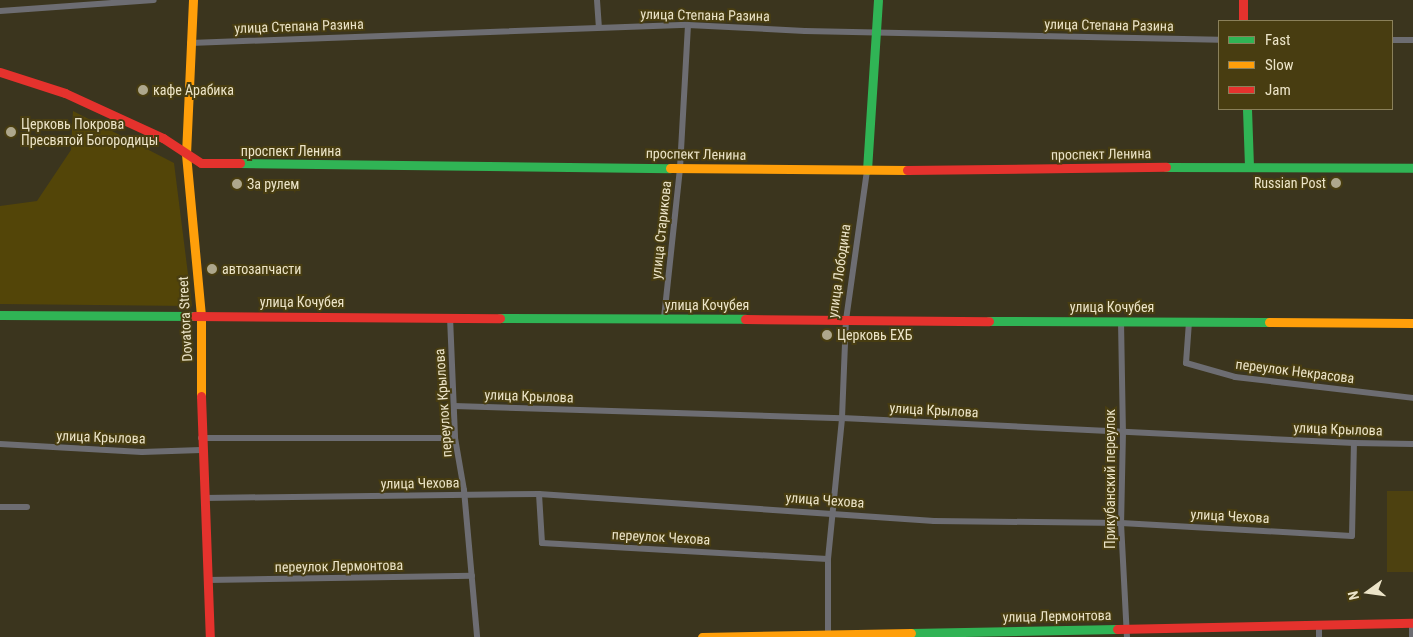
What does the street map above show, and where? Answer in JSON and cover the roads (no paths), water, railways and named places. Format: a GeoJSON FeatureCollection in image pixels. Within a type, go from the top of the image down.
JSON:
{"type":"FeatureCollection","features":[{"type":"Feature","properties":{"kind":"street"},"geometry":{"type":"LineString","coordinates":[[0,11],[154,0]]}},
{"type":"Feature","properties":{"kind":"street","name":"Dovatora Street"},"geometry":{"type":"LineString","coordinates":[[193,0],[186,154],[201,315],[201,438],[210,637]]}},
{"type":"Feature","properties":{"kind":"street"},"geometry":{"type":"LineString","coordinates":[[597,0],[599,27]]}},
{"type":"Feature","properties":{"kind":"street","name":"улица Лободина"},"geometry":{"type":"LineString","coordinates":[[828,636],[828,559],[831,512],[842,418],[846,320],[867,170],[878,0]]}},
{"type":"Feature","properties":{"kind":"street"},"geometry":{"type":"LineString","coordinates":[[1243,0],[1243,20]]}},
{"type":"Feature","properties":{"kind":"street","name":"улица Степана Разина"},"geometry":{"type":"LineString","coordinates":[[190,43],[688,25],[876,32],[1218,40]]}},
{"type":"Feature","properties":{"kind":"street","name":"улица Старикова"},"geometry":{"type":"LineString","coordinates":[[664,318],[680,168],[688,25]]}},
{"type":"Feature","properties":{"kind":"street"},"geometry":{"type":"LineString","coordinates":[[1393,40],[1413,40]]}},
{"type":"Feature","properties":{"kind":"street","name":"проспект Ленина"},"geometry":{"type":"LineString","coordinates":[[0,72],[65,93],[163,138],[201,163],[867,170],[1249,166],[1413,168]]}},
{"type":"Feature","properties":{"kind":"street"},"geometry":{"type":"LineString","coordinates":[[1247,110],[1249,166]]}},
{"type":"Feature","properties":{"kind":"street","name":"улица Кочубея"},"geometry":{"type":"LineString","coordinates":[[0,315],[1413,323]]}},
{"type":"Feature","properties":{"kind":"street","name":"переулок Крылова"},"geometry":{"type":"LineString","coordinates":[[450,317],[455,438],[465,495],[477,637]]}},
{"type":"Feature","properties":{"kind":"street","name":"Прикубанский переулок"},"geometry":{"type":"LineString","coordinates":[[1121,321],[1123,431],[1121,523],[1127,633]]}},
{"type":"Feature","properties":{"kind":"street","name":"переулок Некрасова"},"geometry":{"type":"LineString","coordinates":[[1189,322],[1186,363],[1236,377],[1413,398]]}},
{"type":"Feature","properties":{"kind":"street","name":"улица Крылова"},"geometry":{"type":"LineString","coordinates":[[454,406],[842,418],[1354,443],[1413,444]]}},
{"type":"Feature","properties":{"kind":"street"},"geometry":{"type":"LineString","coordinates":[[201,438],[455,438]]}},
{"type":"Feature","properties":{"kind":"street","name":"улица Чехова"},"geometry":{"type":"LineString","coordinates":[[204,498],[539,494],[831,512],[934,521],[1121,523],[1352,536],[1354,443]]}},
{"type":"Feature","properties":{"kind":"street","name":"улица Крылова"},"geometry":{"type":"LineString","coordinates":[[0,444],[142,452],[202,450]]}},
{"type":"Feature","properties":{"kind":"street","name":"переулок Чехова"},"geometry":{"type":"LineString","coordinates":[[539,494],[542,544],[828,559]]}},
{"type":"Feature","properties":{"kind":"street"},"geometry":{"type":"LineString","coordinates":[[0,507],[27,507]]}},
{"type":"Feature","properties":{"kind":"street","name":"переулок Лермонтова"},"geometry":{"type":"LineString","coordinates":[[207,580],[472,576]]}},
{"type":"Feature","properties":{"kind":"street"},"geometry":{"type":"LineString","coordinates":[[1412,623],[1412,637]]}},
{"type":"Feature","properties":{"kind":"street","name":"улица Лермонтова"},"geometry":{"type":"LineString","coordinates":[[702,637],[1127,633],[1319,624],[1412,623]]}},
{"type":"Feature","properties":{"kind":"street"},"geometry":{"type":"LineString","coordinates":[[1319,624],[1319,637]]}},
{"type":"Feature","properties":{"kind":"place","name":"кафе Арабика"},"geometry":{"type":"Point","coordinates":[143,90]}},
{"type":"Feature","properties":{"kind":"place","name":"Церковь Покрова Пресвятой Богородицы"},"geometry":{"type":"Point","coordinates":[11,132]}},
{"type":"Feature","properties":{"kind":"place","name":"Russian Post"},"geometry":{"type":"Point","coordinates":[1336,183]}},
{"type":"Feature","properties":{"kind":"place","name":"За рулем"},"geometry":{"type":"Point","coordinates":[237,184]}},
{"type":"Feature","properties":{"kind":"place","name":"автозапчасти"},"geometry":{"type":"Point","coordinates":[212,269]}},
{"type":"Feature","properties":{"kind":"place","name":"Церковь ЕХБ"},"geometry":{"type":"Point","coordinates":[827,335]}}]}
